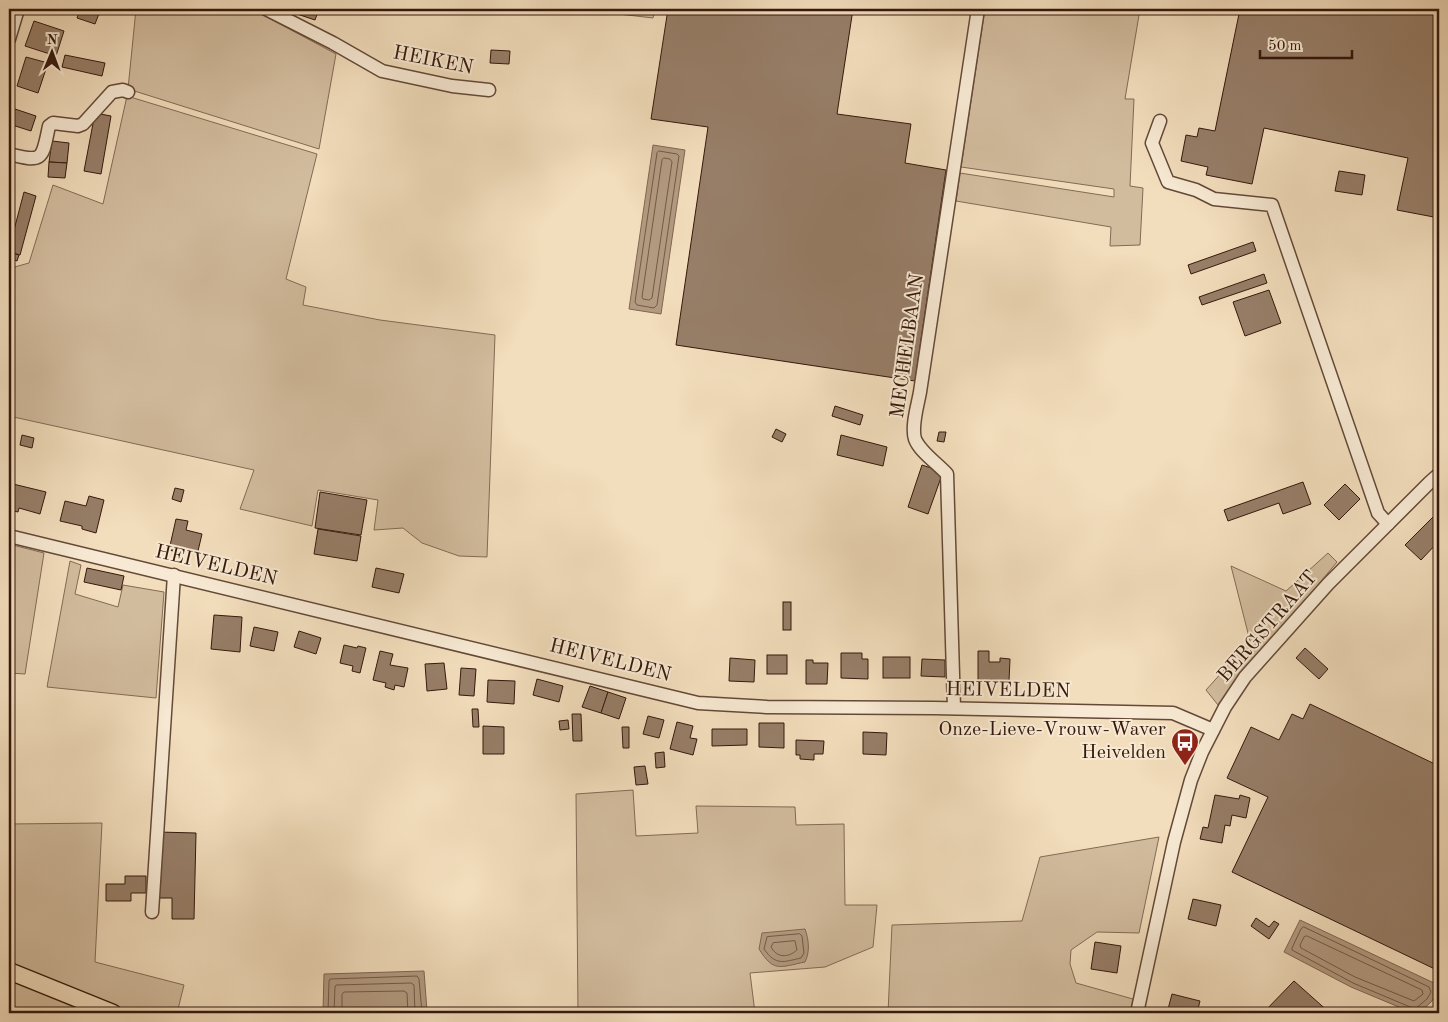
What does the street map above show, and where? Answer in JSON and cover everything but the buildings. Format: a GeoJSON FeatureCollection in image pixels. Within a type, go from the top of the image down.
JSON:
{"type":"FeatureCollection","features":[{"type":"Feature","properties":{"kind":"main road"},"geometry":{"type":"LineString","coordinates":[[9,971],[113,1013]]}},
{"type":"Feature","properties":{"kind":"street"},"geometry":{"type":"LineString","coordinates":[[9,39],[18,9]]}},
{"type":"Feature","properties":{"kind":"street","name":"HEIKEN"},"geometry":{"type":"LineString","coordinates":[[266,9],[333,43],[382,71],[452,86],[489,90]]}},
{"type":"Feature","properties":{"kind":"street","name":"MECHELBAAN"},"geometry":{"type":"LineString","coordinates":[[954,708],[947,474],[923,450],[915,438],[914,420],[920,392],[978,9]]}},
{"type":"Feature","properties":{"kind":"street"},"geometry":{"type":"LineString","coordinates":[[9,154],[30,160],[36,159],[43,153],[49,126],[52,123],[78,126],[83,124],[112,92],[123,90],[128,92]]}},
{"type":"Feature","properties":{"kind":"street"},"geometry":{"type":"LineString","coordinates":[[1160,121],[1152,143],[1168,182],[1196,190],[1214,199],[1272,205],[1378,513],[1388,524]]}},
{"type":"Feature","properties":{"kind":"street","name":"BERGSTRAAT"},"geometry":{"type":"LineString","coordinates":[[1137,1013],[1174,842],[1190,780],[1225,707],[1245,677],[1328,584],[1439,474]]}},
{"type":"Feature","properties":{"kind":"street","name":"HEIVELDEN"},"geometry":{"type":"LineString","coordinates":[[9,536],[698,702],[767,707],[954,708],[1173,713],[1213,730]]}},
{"type":"Feature","properties":{"kind":"street"},"geometry":{"type":"LineString","coordinates":[[152,912],[174,575]]}},
{"type":"Feature","properties":{"kind":"shaded area"},"geometry":{"type":"Polygon","coordinates":[[[136,9],[252,9],[336,54],[319,149],[128,89],[136,9]]]}},
{"type":"Feature","properties":{"kind":"shaded area"},"geometry":{"type":"Polygon","coordinates":[[[576,9],[655,9],[653,18],[576,9]]]}},
{"type":"Feature","properties":{"kind":"shaded area"},"geometry":{"type":"Polygon","coordinates":[[[985,9],[1140,9],[1125,99],[1134,99],[1130,186],[1143,188],[1140,245],[1110,246],[1111,227],[956,201],[960,173],[1114,197],[1114,189],[961,167],[985,9]]]}},
{"type":"Feature","properties":{"kind":"shaded area"},"geometry":{"type":"Polygon","coordinates":[[[127,96],[317,154],[286,279],[306,287],[303,305],[380,320],[495,335],[487,557],[459,556],[422,543],[403,528],[374,530],[378,500],[318,490],[312,526],[240,509],[254,470],[9,416],[9,273],[11,268],[29,263],[53,185],[103,204],[127,96]]]}},
{"type":"Feature","properties":{"kind":"shaded area"},"geometry":{"type":"Polygon","coordinates":[[[9,544],[44,553],[25,674],[9,673],[9,544]]]}},
{"type":"Feature","properties":{"kind":"shaded area"},"geometry":{"type":"Polygon","coordinates":[[[1328,553],[1337,562],[1218,705],[1206,690],[1250,641],[1231,566],[1286,591],[1328,553]]]}},
{"type":"Feature","properties":{"kind":"shaded area"},"geometry":{"type":"Polygon","coordinates":[[[70,561],[81,565],[75,594],[118,607],[123,585],[164,592],[156,698],[47,687],[70,561]]]}},
{"type":"Feature","properties":{"kind":"shaded area"},"geometry":{"type":"Polygon","coordinates":[[[633,790],[636,836],[698,833],[696,806],[795,807],[796,825],[844,824],[845,905],[877,905],[873,947],[825,967],[750,973],[755,1013],[578,1013],[576,794],[633,790]]]}},
{"type":"Feature","properties":{"kind":"shaded area"},"geometry":{"type":"Polygon","coordinates":[[[102,823],[95,962],[184,985],[177,1013],[9,1013],[9,824],[102,823]]]}},
{"type":"Feature","properties":{"kind":"shaded area"},"geometry":{"type":"Polygon","coordinates":[[[1159,837],[1139,933],[1097,932],[1071,950],[1070,964],[1076,983],[1133,999],[1130,1013],[1011,1013],[1005,1010],[996,1013],[888,1013],[892,925],[1022,921],[1040,857],[1159,837]]]}},
{"type":"Feature","properties":{"kind":"water"},"geometry":{"type":"Polygon","coordinates":[[[653,145],[685,150],[661,314],[629,309],[653,145]]]}},
{"type":"Feature","properties":{"kind":"water"},"geometry":{"type":"Polygon","coordinates":[[[1300,920],[1434,983],[1438,992],[1431,1002],[1419,1013],[1406,1010],[1351,987],[1284,952],[1300,920]]]}},
{"type":"Feature","properties":{"kind":"water"},"geometry":{"type":"Polygon","coordinates":[[[805,929],[808,954],[805,962],[783,966],[774,965],[764,957],[759,949],[762,933],[805,929]]]}},
{"type":"Feature","properties":{"kind":"water"},"geometry":{"type":"Polygon","coordinates":[[[424,971],[427,1011],[323,1012],[324,974],[424,971]]]}},
{"type":"Feature","properties":{"kind":"place","name":"Onze-Lieve-Vrouw-Waver Heivelden"},"geometry":{"type":"Point","coordinates":[1185,766]}}]}
